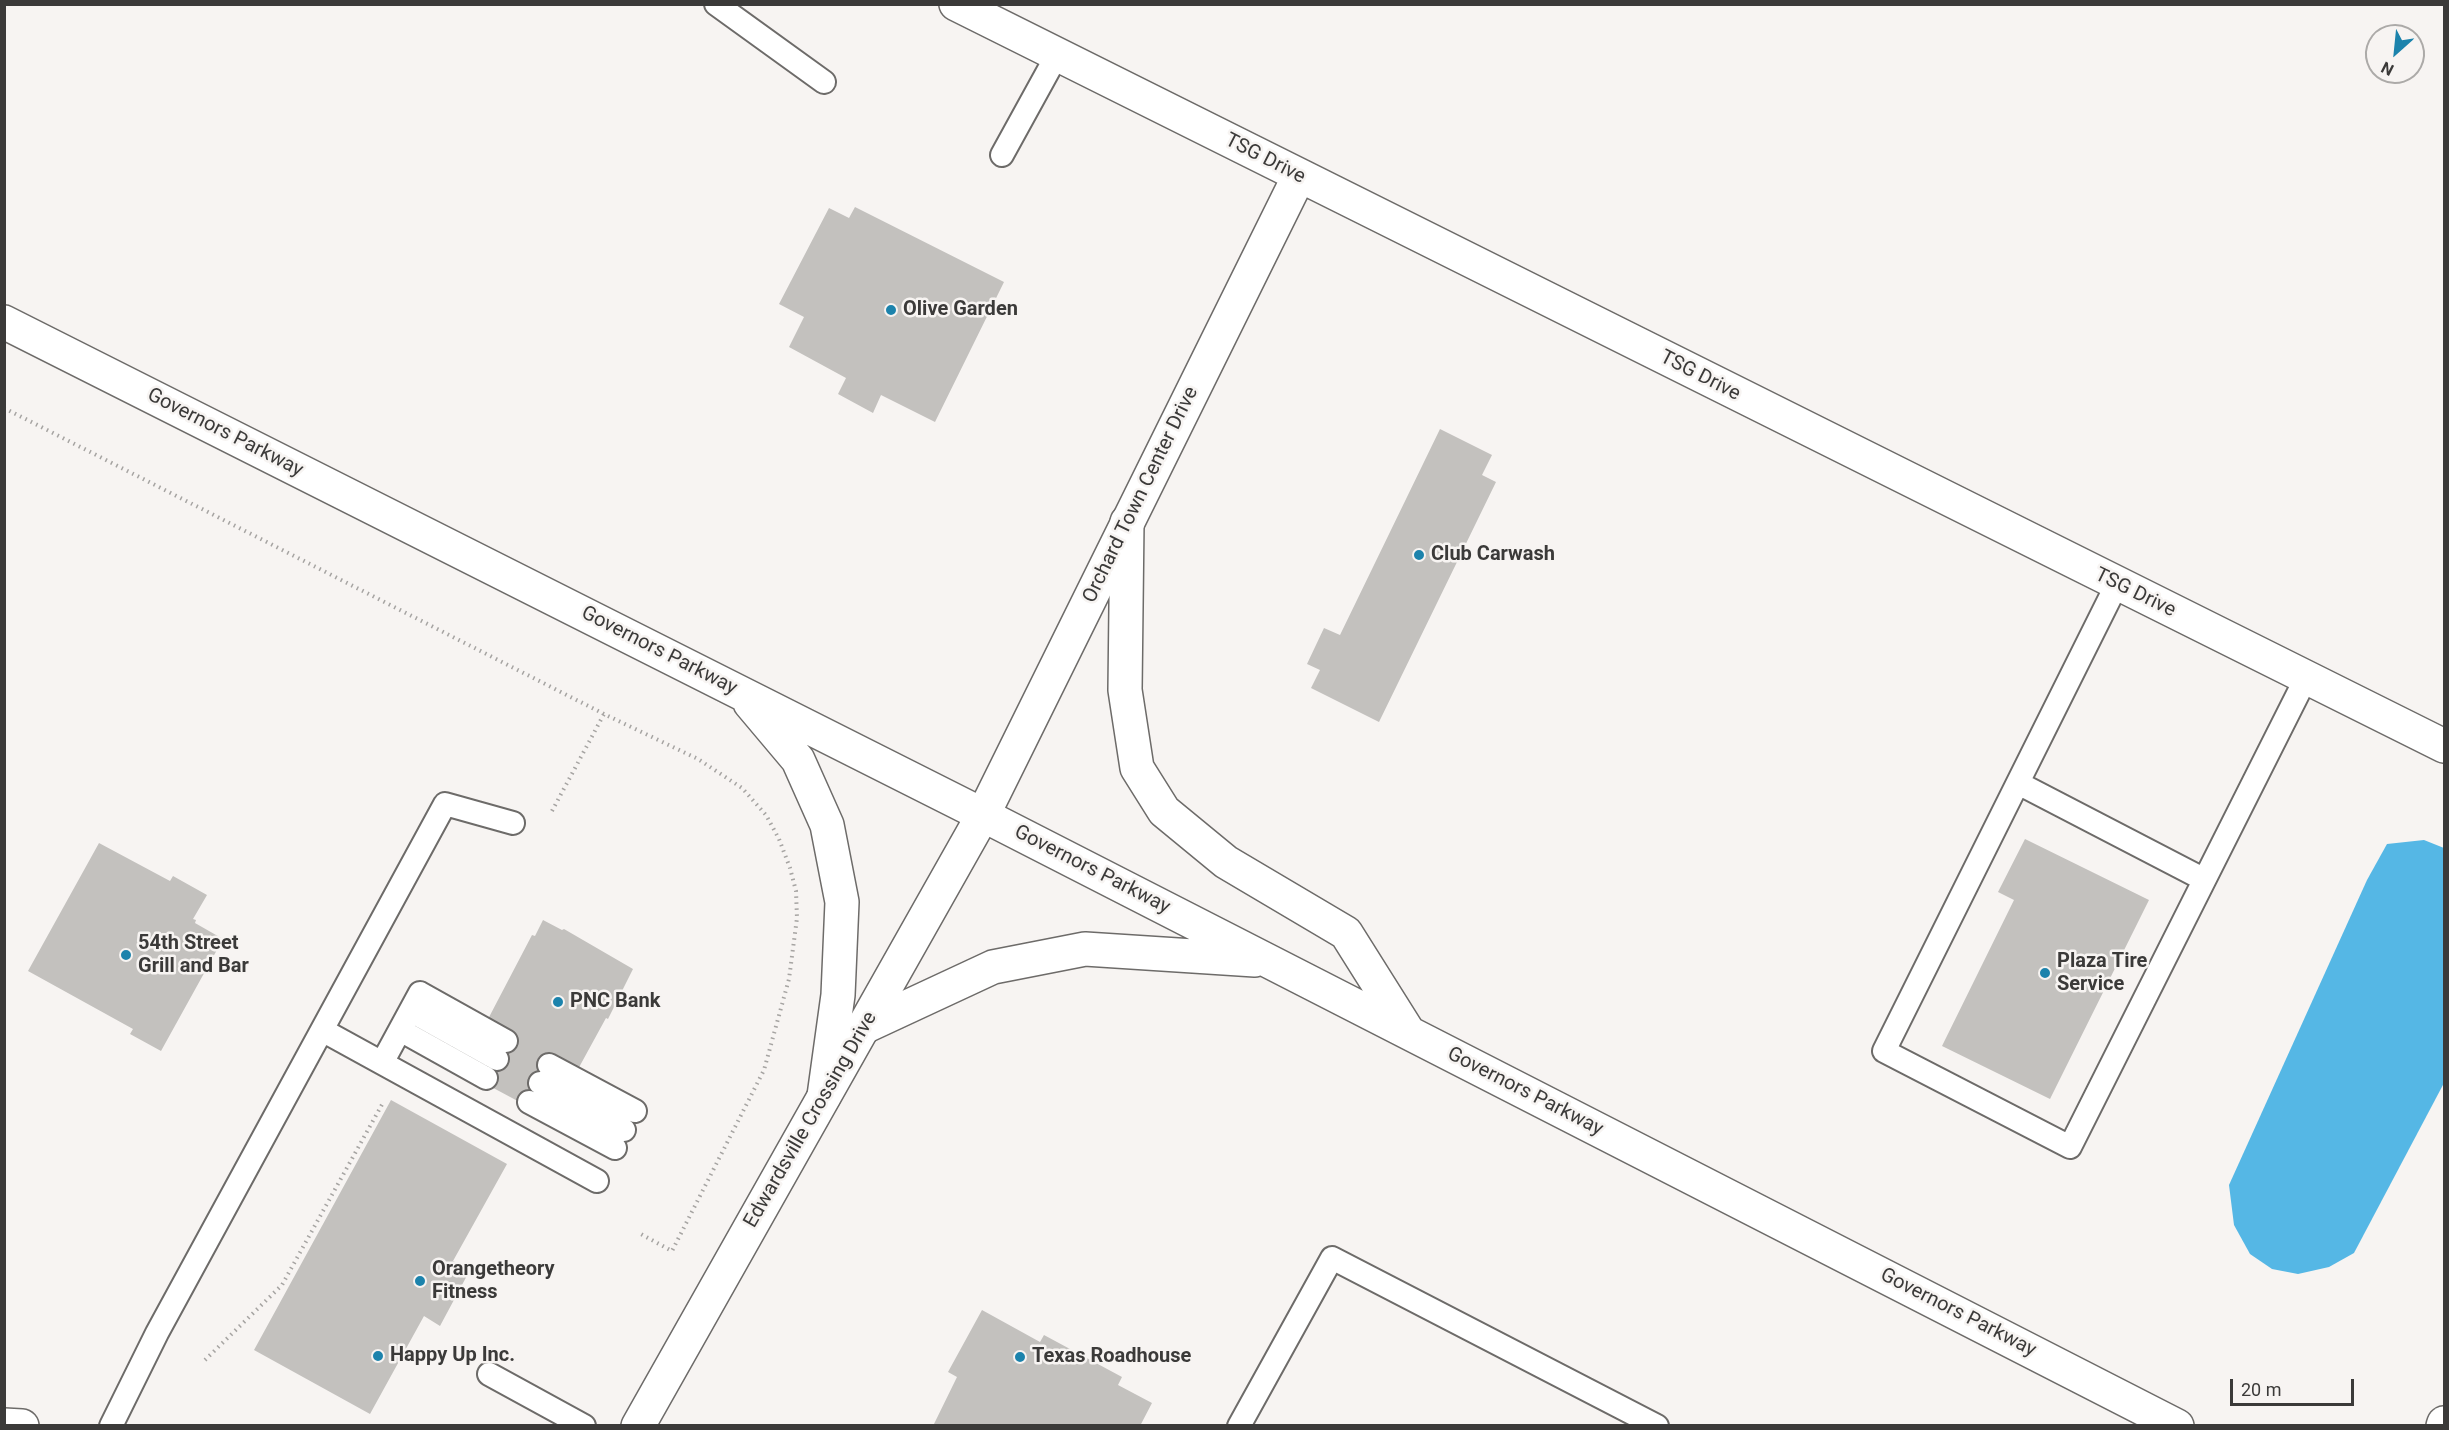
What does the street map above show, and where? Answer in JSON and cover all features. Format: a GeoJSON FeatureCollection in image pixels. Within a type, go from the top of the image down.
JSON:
{"type":"FeatureCollection","features":[{"type":"Feature","properties":{"kind":"main road","name":"TSG Drive"},"geometry":{"type":"LineString","coordinates":[[956,4],[2445,746]]}},
{"type":"Feature","properties":{"kind":"main road","name":"Orchard Town Center Drive"},"geometry":{"type":"LineString","coordinates":[[983,814],[1299,176]]}},
{"type":"Feature","properties":{"kind":"main road","name":"Governors Parkway"},"geometry":{"type":"LineString","coordinates":[[4,322],[983,814],[2177,1425]]}},
{"type":"Feature","properties":{"kind":"main road"},"geometry":{"type":"LineString","coordinates":[[1127,522],[1125,690],[1137,768],[1164,812],[1226,862],[1346,933],[1408,1032]]}},
{"type":"Feature","properties":{"kind":"main road"},"geometry":{"type":"LineString","coordinates":[[741,693],[798,760],[827,825],[842,902],[838,995],[824,1096]]}},
{"type":"Feature","properties":{"kind":"main road","name":"Edwardsville Crossing Drive"},"geometry":{"type":"LineString","coordinates":[[638,1425],[983,814]]}},
{"type":"Feature","properties":{"kind":"main road"},"geometry":{"type":"LineString","coordinates":[[864,1027],[993,967],[1085,949],[1269,961]]}},
{"type":"Feature","properties":{"kind":"main road"},"geometry":{"type":"LineString","coordinates":[[4,1425],[22,1425]]}},
{"type":"Feature","properties":{"kind":"lane"},"geometry":{"type":"LineString","coordinates":[[716,4],[824,82]]}},
{"type":"Feature","properties":{"kind":"lane"},"geometry":{"type":"LineString","coordinates":[[1002,155],[1057,55]]}},
{"type":"Feature","properties":{"kind":"lane"},"geometry":{"type":"LineString","coordinates":[[2117,584],[1884,1051],[2070,1147],[2306,678]]}},
{"type":"Feature","properties":{"kind":"lane"},"geometry":{"type":"LineString","coordinates":[[2018,783],[2203,879]]}},
{"type":"Feature","properties":{"kind":"lane"},"geometry":{"type":"LineString","coordinates":[[111,1425],[157,1333],[445,804],[513,823]]}},
{"type":"Feature","properties":{"kind":"lane"},"geometry":{"type":"LineString","coordinates":[[382,1063],[410,1011],[497,1059]]}},
{"type":"Feature","properties":{"kind":"lane"},"geometry":{"type":"LineString","coordinates":[[322,1030],[597,1181]]}},
{"type":"Feature","properties":{"kind":"lane"},"geometry":{"type":"LineString","coordinates":[[540,1083],[625,1130]]}},
{"type":"Feature","properties":{"kind":"lane"},"geometry":{"type":"LineString","coordinates":[[1239,1425],[1332,1258],[1657,1425]]}},
{"type":"Feature","properties":{"kind":"lane"},"geometry":{"type":"LineString","coordinates":[[489,1374],[584,1425]]}},
{"type":"Feature","properties":{"kind":"path"},"geometry":{"type":"LineString","coordinates":[[4,408],[604,714],[698,759],[742,788],[766,815],[779,839],[796,891],[797,918],[789,979],[764,1071],[672,1251],[639,1233]]}},
{"type":"Feature","properties":{"kind":"path"},"geometry":{"type":"LineString","coordinates":[[552,811],[604,714]]}},
{"type":"Feature","properties":{"kind":"path"},"geometry":{"type":"LineString","coordinates":[[205,1360],[282,1285],[388,1094]]}},
{"type":"Feature","properties":{"kind":"water"},"geometry":{"type":"Polygon","coordinates":[[[2424,840],[2444,848],[2444,1083],[2354,1253],[2329,1267],[2298,1274],[2272,1269],[2250,1254],[2234,1225],[2229,1185],[2367,880],[2387,844],[2424,840]]]}},
{"type":"Feature","properties":{"kind":"building","name":"Olive Garden"},"geometry":{"type":"Polygon","coordinates":[[[855,207],[1004,282],[935,422],[881,395],[873,413],[838,394],[846,378],[789,347],[804,317],[779,304],[829,208],[849,218],[855,207]]]}},
{"type":"Feature","properties":{"kind":"building","name":"Club Carwash"},"geometry":{"type":"Polygon","coordinates":[[[1440,429],[1492,455],[1482,475],[1496,482],[1379,722],[1311,688],[1320,670],[1307,664],[1324,628],[1340,635],[1440,429]]]}},
{"type":"Feature","properties":{"kind":"building","name":"Plaza Tire Service"},"geometry":{"type":"Polygon","coordinates":[[[2025,839],[2149,900],[2050,1099],[1942,1046],[2014,900],[1998,892],[2025,839]]]}},
{"type":"Feature","properties":{"kind":"building","name":"54th Street Grill and Bar"},"geometry":{"type":"Polygon","coordinates":[[[99,843],[170,881],[173,876],[207,895],[193,919],[196,920],[195,923],[223,939],[161,1051],[130,1034],[133,1029],[28,971],[99,843]]]}},
{"type":"Feature","properties":{"kind":"building","name":"PNC Bank"},"geometry":{"type":"Polygon","coordinates":[[[543,920],[564,929],[633,969],[608,1019],[606,1018],[577,1071],[527,1106],[484,1083],[487,1021],[532,935],[535,936],[543,920]]]}},
{"type":"Feature","properties":{"kind":"building"},"geometry":{"type":"Polygon","coordinates":[[[391,1100],[507,1164],[453,1261],[470,1270],[440,1326],[424,1316],[370,1414],[254,1350],[391,1100]]]}},
{"type":"Feature","properties":{"kind":"building","name":"Texas Roadhouse"},"geometry":{"type":"Polygon","coordinates":[[[982,1310],[1040,1342],[1044,1335],[1122,1377],[1118,1385],[1152,1403],[1140,1426],[933,1426],[957,1377],[948,1372],[982,1310]]]}},
{"type":"Feature","properties":{"kind":"place","name":"Olive Garden"},"geometry":{"type":"Point","coordinates":[891,310]}},
{"type":"Feature","properties":{"kind":"place","name":"Club Carwash"},"geometry":{"type":"Point","coordinates":[1419,555]}},
{"type":"Feature","properties":{"kind":"place","name":"54th Street Grill and Bar"},"geometry":{"type":"Point","coordinates":[126,955]}},
{"type":"Feature","properties":{"kind":"place","name":"Plaza Tire Service"},"geometry":{"type":"Point","coordinates":[2045,973]}},
{"type":"Feature","properties":{"kind":"place","name":"PNC Bank"},"geometry":{"type":"Point","coordinates":[558,1002]}},
{"type":"Feature","properties":{"kind":"place","name":"Orangetheory Fitness"},"geometry":{"type":"Point","coordinates":[420,1281]}},
{"type":"Feature","properties":{"kind":"place","name":"Happy Up Inc."},"geometry":{"type":"Point","coordinates":[378,1356]}},
{"type":"Feature","properties":{"kind":"place","name":"Texas Roadhouse"},"geometry":{"type":"Point","coordinates":[1020,1357]}}]}
